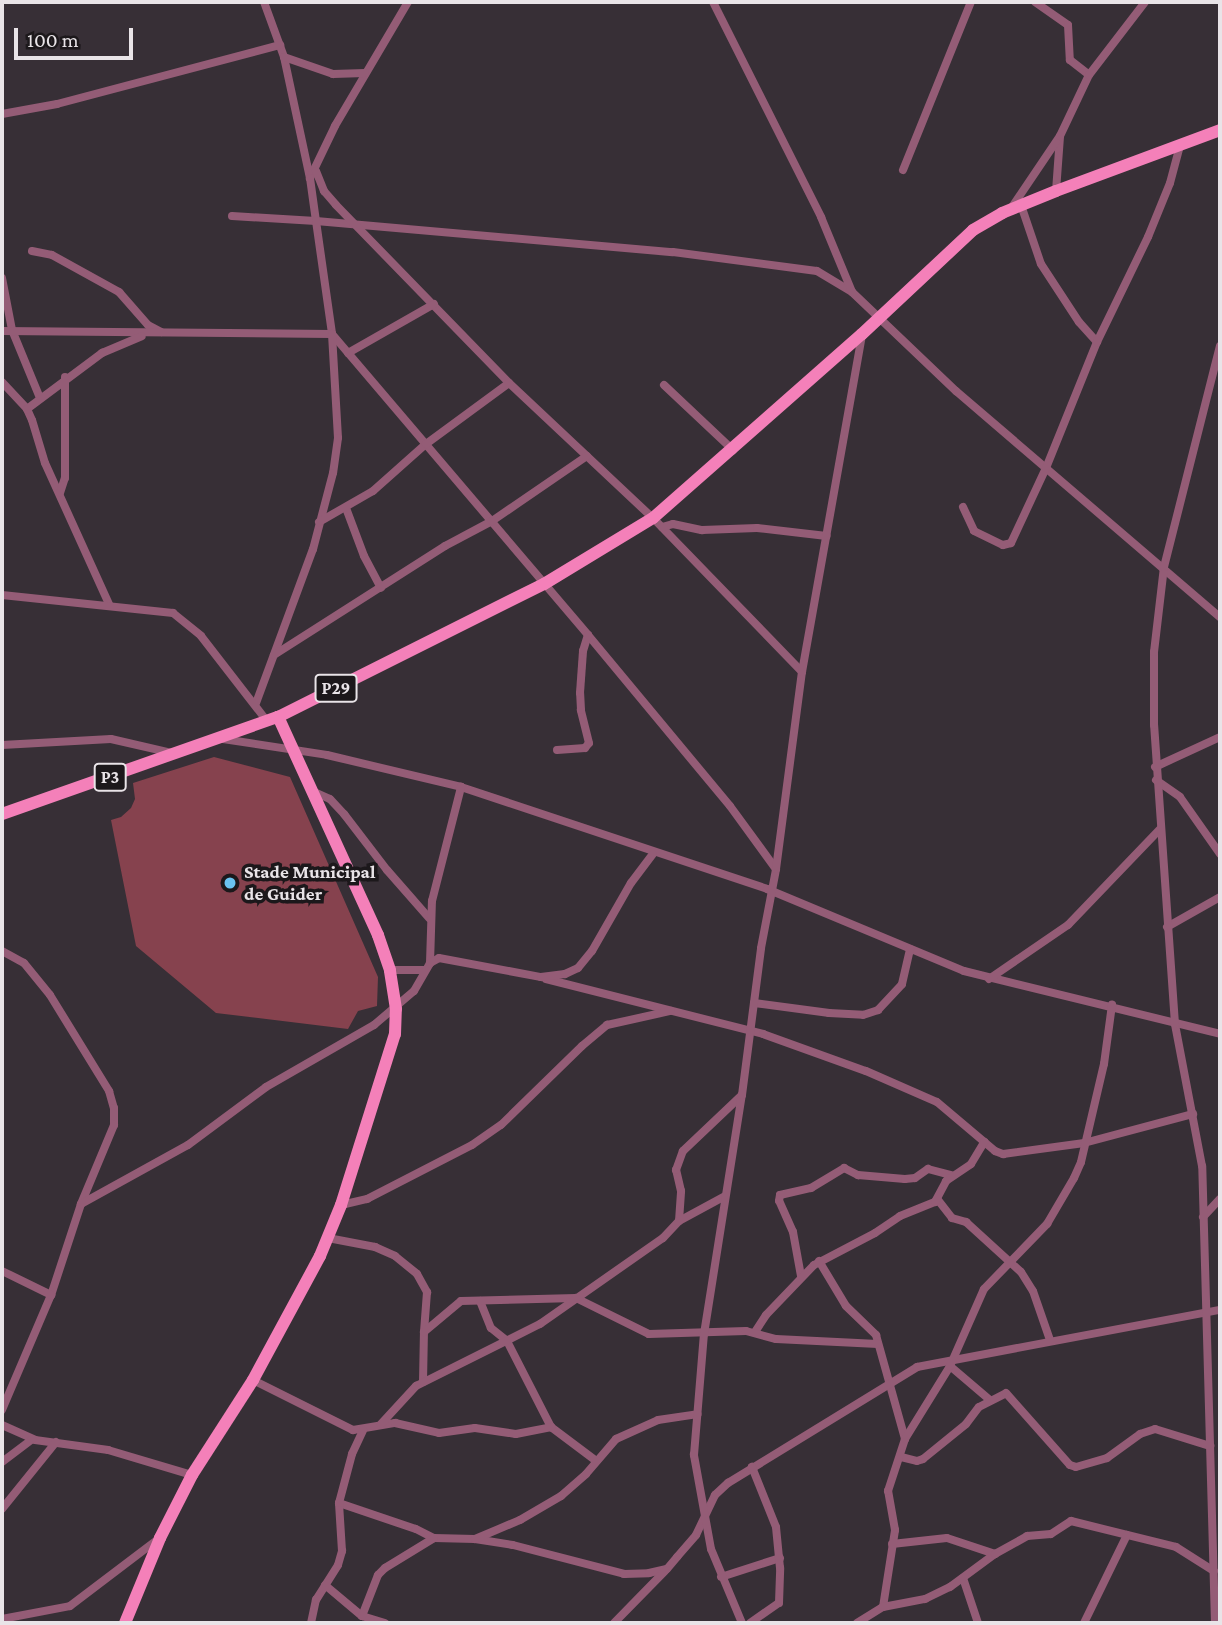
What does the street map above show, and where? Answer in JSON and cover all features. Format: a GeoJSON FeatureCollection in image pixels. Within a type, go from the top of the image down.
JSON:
{"type":"FeatureCollection","features":[{"type":"Feature","properties":{"kind":"main road","name":"P29"},"geometry":{"type":"LineString","coordinates":[[273,719],[544,584],[657,522],[973,230],[1015,207],[1220,130]]}},
{"type":"Feature","properties":{"kind":"main road","name":"P3"},"geometry":{"type":"LineString","coordinates":[[2,814],[273,719]]}},
{"type":"Feature","properties":{"kind":"main road"},"geometry":{"type":"LineString","coordinates":[[125,1623],[160,1538],[192,1475],[253,1380],[328,1238],[381,1085],[395,1034],[396,1009],[390,970],[378,935],[295,752],[273,719]]}},
{"type":"Feature","properties":{"kind":"street"},"geometry":{"type":"LineString","coordinates":[[256,703],[313,549],[338,438],[332,334],[316,221],[313,175],[284,57],[264,2]]}},
{"type":"Feature","properties":{"kind":"street"},"geometry":{"type":"LineString","coordinates":[[313,175],[335,126],[408,2]]}},
{"type":"Feature","properties":{"kind":"street"},"geometry":{"type":"LineString","coordinates":[[713,2],[821,217],[852,292]]}},
{"type":"Feature","properties":{"kind":"street"},"geometry":{"type":"LineString","coordinates":[[903,170],[971,2]]}},
{"type":"Feature","properties":{"kind":"street"},"geometry":{"type":"LineString","coordinates":[[1035,2],[1047,6],[1068,25],[1070,60],[1089,75]]}},
{"type":"Feature","properties":{"kind":"street"},"geometry":{"type":"LineString","coordinates":[[1097,342],[1079,322],[1041,264],[1015,207],[1059,136],[1089,75],[1145,2]]}},
{"type":"Feature","properties":{"kind":"street"},"geometry":{"type":"LineString","coordinates":[[3,115],[57,104],[280,45]]}},
{"type":"Feature","properties":{"kind":"street"},"geometry":{"type":"LineString","coordinates":[[284,57],[333,74],[365,73]]}},
{"type":"Feature","properties":{"kind":"street"},"geometry":{"type":"LineString","coordinates":[[1056,191],[1059,136]]}},
{"type":"Feature","properties":{"kind":"street"},"geometry":{"type":"LineString","coordinates":[[963,507],[974,531],[1008,545],[1012,543],[1046,468],[1097,342],[1148,237],[1170,183],[1180,145]]}},
{"type":"Feature","properties":{"kind":"street"},"geometry":{"type":"LineString","coordinates":[[313,175],[324,191],[509,383],[657,522],[802,672]]}},
{"type":"Feature","properties":{"kind":"street"},"geometry":{"type":"LineString","coordinates":[[232,215],[673,252],[817,271],[852,292],[956,391],[1220,617]]}},
{"type":"Feature","properties":{"kind":"street"},"geometry":{"type":"LineString","coordinates":[[32,251],[52,255],[119,292],[149,325],[163,333]]}},
{"type":"Feature","properties":{"kind":"street"},"geometry":{"type":"LineString","coordinates":[[2,278],[12,330],[40,398]]}},
{"type":"Feature","properties":{"kind":"street"},"geometry":{"type":"LineString","coordinates":[[348,353],[434,304]]}},
{"type":"Feature","properties":{"kind":"street"},"geometry":{"type":"LineString","coordinates":[[2,331],[332,334],[730,806],[776,869]]}},
{"type":"Feature","properties":{"kind":"street"},"geometry":{"type":"LineString","coordinates":[[27,409],[65,377],[102,353],[149,333]]}},
{"type":"Feature","properties":{"kind":"street"},"geometry":{"type":"LineString","coordinates":[[742,1623],[721,1577],[704,1521],[694,1455],[704,1334],[724,1196],[743,1095],[802,672],[862,334]]}},
{"type":"Feature","properties":{"kind":"street"},"geometry":{"type":"LineString","coordinates":[[1215,1623],[1218,1601],[1214,1571],[1215,1474],[1210,1446],[1202,1166],[1175,1024],[1155,767],[1154,652],[1164,568],[1220,346]]}},
{"type":"Feature","properties":{"kind":"street"},"geometry":{"type":"LineString","coordinates":[[60,493],[65,478],[65,377]]}},
{"type":"Feature","properties":{"kind":"street"},"geometry":{"type":"LineString","coordinates":[[2,382],[27,409],[36,430],[41,453],[109,604]]}},
{"type":"Feature","properties":{"kind":"street"},"geometry":{"type":"LineString","coordinates":[[319,522],[373,491],[426,444],[509,383]]}},
{"type":"Feature","properties":{"kind":"street"},"geometry":{"type":"LineString","coordinates":[[664,386],[733,450]]}},
{"type":"Feature","properties":{"kind":"street"},"geometry":{"type":"LineString","coordinates":[[274,656],[445,546],[492,521],[587,456]]}},
{"type":"Feature","properties":{"kind":"street"},"geometry":{"type":"LineString","coordinates":[[346,508],[381,588]]}},
{"type":"Feature","properties":{"kind":"street"},"geometry":{"type":"LineString","coordinates":[[657,522],[702,530],[757,528],[827,536]]}},
{"type":"Feature","properties":{"kind":"street"},"geometry":{"type":"LineString","coordinates":[[2,595],[109,604],[173,613],[201,636],[256,703],[273,719]]}},
{"type":"Feature","properties":{"kind":"street"},"geometry":{"type":"LineString","coordinates":[[557,750],[585,748],[589,743],[580,693],[583,651],[588,635]]}},
{"type":"Feature","properties":{"kind":"street"},"geometry":{"type":"LineString","coordinates":[[1155,767],[1220,737]]}},
{"type":"Feature","properties":{"kind":"street"},"geometry":{"type":"LineString","coordinates":[[2,745],[111,738],[178,754]]}},
{"type":"Feature","properties":{"kind":"street"},"geometry":{"type":"LineString","coordinates":[[218,738],[327,755],[461,787],[653,854],[772,891],[989,979],[1112,1005],[1220,1034]]}},
{"type":"Feature","properties":{"kind":"street"},"geometry":{"type":"LineString","coordinates":[[1156,780],[1180,797],[1220,854]]}},
{"type":"Feature","properties":{"kind":"street"},"geometry":{"type":"LineString","coordinates":[[82,1204],[188,1144],[266,1087],[354,1038],[396,1009],[414,991],[428,967],[429,918],[442,852],[461,787]]}},
{"type":"Feature","properties":{"kind":"street"},"geometry":{"type":"LineString","coordinates":[[314,792],[330,799],[344,814],[387,870],[429,918]]}},
{"type":"Feature","properties":{"kind":"street"},"geometry":{"type":"LineString","coordinates":[[989,979],[1068,925],[1159,830]]}},
{"type":"Feature","properties":{"kind":"street"},"geometry":{"type":"LineString","coordinates":[[541,977],[565,974],[578,968],[592,951],[631,883],[653,854]]}},
{"type":"Feature","properties":{"kind":"street"},"geometry":{"type":"LineString","coordinates":[[1167,927],[1220,897]]}},
{"type":"Feature","properties":{"kind":"street"},"geometry":{"type":"LineString","coordinates":[[754,1003],[863,1015],[878,1010],[902,984],[910,949]]}},
{"type":"Feature","properties":{"kind":"street"},"geometry":{"type":"LineString","coordinates":[[2,951],[24,963],[50,995],[109,1091],[114,1108],[114,1125],[82,1204],[51,1295],[2,1410]]}},
{"type":"Feature","properties":{"kind":"street"},"geometry":{"type":"LineString","coordinates":[[390,970],[428,967],[450,958],[541,977],[751,1030],[928,1096],[984,1142],[1003,1154],[1084,1143],[1193,1114]]}},
{"type":"Feature","properties":{"kind":"street"},"geometry":{"type":"LineString","coordinates":[[883,1607],[894,1521],[888,1491],[905,1439],[952,1362],[977,1301],[1009,1259],[1047,1224],[1081,1162],[1104,1064],[1112,1005]]}},
{"type":"Feature","properties":{"kind":"street"},"geometry":{"type":"LineString","coordinates":[[341,1205],[367,1199],[472,1145],[501,1125],[607,1025],[673,1011]]}},
{"type":"Feature","properties":{"kind":"street"},"geometry":{"type":"LineString","coordinates":[[679,1221],[681,1191],[676,1170],[683,1151],[743,1095]]}},
{"type":"Feature","properties":{"kind":"street"},"geometry":{"type":"LineString","coordinates":[[754,1332],[801,1276],[819,1261],[875,1233],[900,1216],[938,1200],[951,1175],[971,1164],[984,1142]]}},
{"type":"Feature","properties":{"kind":"street"},"geometry":{"type":"LineString","coordinates":[[801,1276],[793,1232],[779,1201],[780,1195],[811,1188],[844,1168],[858,1175],[905,1180],[915,1178],[928,1169],[951,1175]]}},
{"type":"Feature","properties":{"kind":"street"},"geometry":{"type":"LineString","coordinates":[[381,1424],[410,1392],[423,1382],[540,1324],[663,1238],[679,1221],[724,1196]]}},
{"type":"Feature","properties":{"kind":"street"},"geometry":{"type":"LineString","coordinates":[[1203,1217],[1220,1199]]}},
{"type":"Feature","properties":{"kind":"street"},"geometry":{"type":"LineString","coordinates":[[938,1200],[952,1218],[962,1219],[1009,1259],[1031,1284],[1050,1340]]}},
{"type":"Feature","properties":{"kind":"street"},"geometry":{"type":"LineString","coordinates":[[328,1238],[355,1241],[385,1251],[396,1256],[417,1274],[427,1292],[423,1382]]}},
{"type":"Feature","properties":{"kind":"street"},"geometry":{"type":"LineString","coordinates":[[819,1261],[846,1307],[876,1335],[905,1439]]}},
{"type":"Feature","properties":{"kind":"street"},"geometry":{"type":"LineString","coordinates":[[2,1271],[51,1295]]}},
{"type":"Feature","properties":{"kind":"street"},"geometry":{"type":"LineString","coordinates":[[424,1332],[454,1304],[576,1298],[649,1334],[754,1332],[776,1339],[878,1344]]}},
{"type":"Feature","properties":{"kind":"street"},"geometry":{"type":"LineString","coordinates":[[480,1301],[492,1328],[507,1341],[551,1427],[595,1460]]}},
{"type":"Feature","properties":{"kind":"street"},"geometry":{"type":"LineString","coordinates":[[614,1623],[696,1535],[715,1495],[752,1467],[916,1367],[1220,1310]]}},
{"type":"Feature","properties":{"kind":"street"},"geometry":{"type":"LineString","coordinates":[[952,1362],[990,1400]]}},
{"type":"Feature","properties":{"kind":"street"},"geometry":{"type":"LineString","coordinates":[[253,1380],[346,1427],[363,1430],[395,1423],[439,1433],[475,1429],[516,1434],[551,1427]]}},
{"type":"Feature","properties":{"kind":"street"},"geometry":{"type":"LineString","coordinates":[[901,1457],[917,1461],[923,1459],[990,1400],[1008,1394],[1061,1458],[1076,1467],[1107,1458],[1140,1434],[1155,1429],[1210,1446]]}},
{"type":"Feature","properties":{"kind":"street"},"geometry":{"type":"LineString","coordinates":[[475,1539],[520,1520],[561,1496],[586,1474],[616,1438],[658,1420],[698,1414]]}},
{"type":"Feature","properties":{"kind":"street"},"geometry":{"type":"LineString","coordinates":[[2,1425],[32,1439],[108,1451],[192,1475]]}},
{"type":"Feature","properties":{"kind":"street"},"geometry":{"type":"LineString","coordinates":[[311,1623],[316,1600],[342,1551],[339,1503],[352,1454],[363,1430]]}},
{"type":"Feature","properties":{"kind":"street"},"geometry":{"type":"LineString","coordinates":[[2,1462],[32,1439]]}},
{"type":"Feature","properties":{"kind":"street"},"geometry":{"type":"LineString","coordinates":[[2,1509],[56,1442]]}},
{"type":"Feature","properties":{"kind":"street"},"geometry":{"type":"LineString","coordinates":[[750,1623],[779,1603],[780,1558],[776,1527],[752,1467]]}},
{"type":"Feature","properties":{"kind":"street"},"geometry":{"type":"LineString","coordinates":[[339,1503],[416,1529],[434,1538],[475,1539],[585,1562],[624,1574],[667,1569]]}},
{"type":"Feature","properties":{"kind":"street"},"geometry":{"type":"LineString","coordinates":[[858,1623],[883,1607],[925,1599],[963,1578],[995,1553],[1027,1536],[1051,1534],[1071,1521],[1176,1548],[1214,1571]]}},
{"type":"Feature","properties":{"kind":"street"},"geometry":{"type":"LineString","coordinates":[[1084,1623],[1127,1535]]}},
{"type":"Feature","properties":{"kind":"street"},"geometry":{"type":"LineString","coordinates":[[2,1619],[70,1606],[160,1538]]}},
{"type":"Feature","properties":{"kind":"street"},"geometry":{"type":"LineString","coordinates":[[362,1616],[378,1575],[434,1538]]}},
{"type":"Feature","properties":{"kind":"street"},"geometry":{"type":"LineString","coordinates":[[892,1544],[947,1538],[995,1553]]}},
{"type":"Feature","properties":{"kind":"street"},"geometry":{"type":"LineString","coordinates":[[721,1577],[780,1558]]}},
{"type":"Feature","properties":{"kind":"street"},"geometry":{"type":"LineString","coordinates":[[963,1578],[978,1623]]}},
{"type":"Feature","properties":{"kind":"street"},"geometry":{"type":"LineString","coordinates":[[325,1585],[362,1616],[395,1623]]}},
{"type":"Feature","properties":{"kind":"shaded area","name":"Stade Municipal de Guider"},"geometry":{"type":"Polygon","coordinates":[[[214,757],[290,777],[378,977],[377,1006],[358,1011],[348,1029],[216,1013],[136,946],[111,820],[121,817],[131,808],[135,799],[133,783],[214,757]]]}},
{"type":"Feature","properties":{"kind":"place","name":"Stade Municipal de Guider"},"geometry":{"type":"Point","coordinates":[230,883]}}]}
